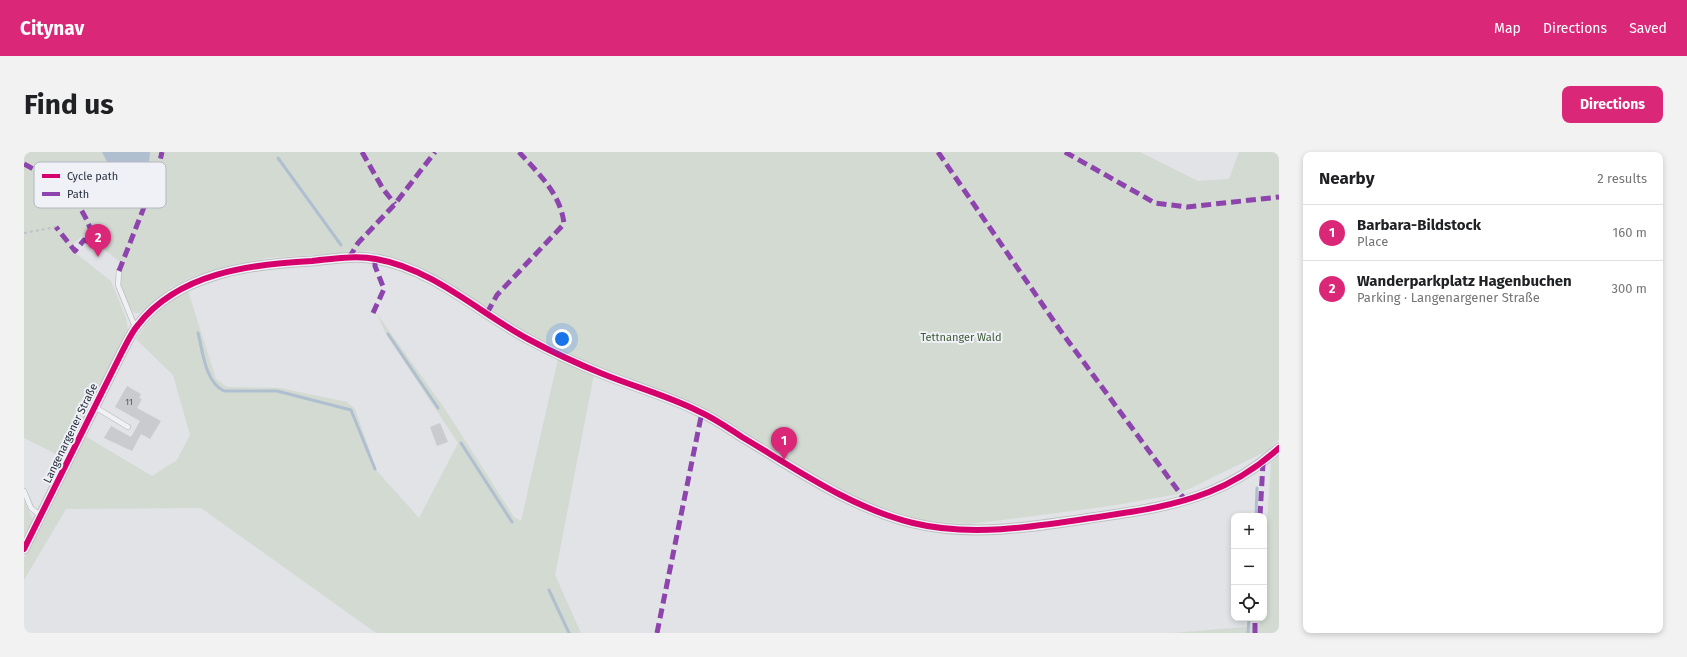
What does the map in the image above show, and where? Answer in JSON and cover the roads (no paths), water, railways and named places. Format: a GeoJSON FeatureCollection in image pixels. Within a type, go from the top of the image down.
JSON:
{"type":"FeatureCollection","features":[{"type":"Feature","properties":{"kind":"street","name":"Langenargener Straße"},"geometry":{"type":"LineString","coordinates":[[24,549],[136,327],[148,313],[174,292],[192,283],[245,267],[305,261],[375,258],[408,269],[431,280],[513,330],[554,352],[604,374],[668,397],[702,412],[828,488],[854,501],[895,518],[933,527],[970,530],[1005,528],[1063,522],[1144,510],[1185,500],[1212,490],[1263,463],[1279,448]]}},
{"type":"Feature","properties":{"kind":"lane"},"geometry":{"type":"LineString","coordinates":[[120,271],[118,285],[136,327]]}},
{"type":"Feature","properties":{"kind":"lane"},"geometry":{"type":"LineString","coordinates":[[95,407],[128,428]]}},
{"type":"Feature","properties":{"kind":"lane"},"geometry":{"type":"LineString","coordinates":[[24,491],[31,508],[41,516]]}},
{"type":"Feature","properties":{"kind":"water"},"geometry":{"type":"Polygon","coordinates":[[[102,152],[150,152],[149,162],[107,162],[102,152]]]}},
{"type":"Feature","properties":{"kind":"waterway"},"geometry":{"type":"LineString","coordinates":[[278,158],[341,245]]}},
{"type":"Feature","properties":{"kind":"waterway"},"geometry":{"type":"LineString","coordinates":[[198,333],[203,357],[209,374],[218,387],[224,391],[277,391],[351,410],[375,469]]}},
{"type":"Feature","properties":{"kind":"waterway"},"geometry":{"type":"LineString","coordinates":[[388,334],[438,408]]}},
{"type":"Feature","properties":{"kind":"waterway"},"geometry":{"type":"LineString","coordinates":[[461,443],[512,522]]}},
{"type":"Feature","properties":{"kind":"waterway"},"geometry":{"type":"LineString","coordinates":[[1256,513],[1257,488]]}},
{"type":"Feature","properties":{"kind":"waterway"},"geometry":{"type":"LineString","coordinates":[[549,590],[569,633]]}},
{"type":"Feature","properties":{"kind":"waterway"},"geometry":{"type":"LineString","coordinates":[[1248,633],[1249,621]]}},
{"type":"Feature","properties":{"kind":"place","name":"Wanderparkplatz Hagenbuchen"},"geometry":{"type":"Point","coordinates":[98,257]}},
{"type":"Feature","properties":{"kind":"place","name":"Barbara-Bildstock"},"geometry":{"type":"Point","coordinates":[784,460]}},
{"type":"Feature","properties":{"kind":"park label","name":"Tettnanger Wald"},"geometry":{"type":"Point","coordinates":[961,337]}}]}
